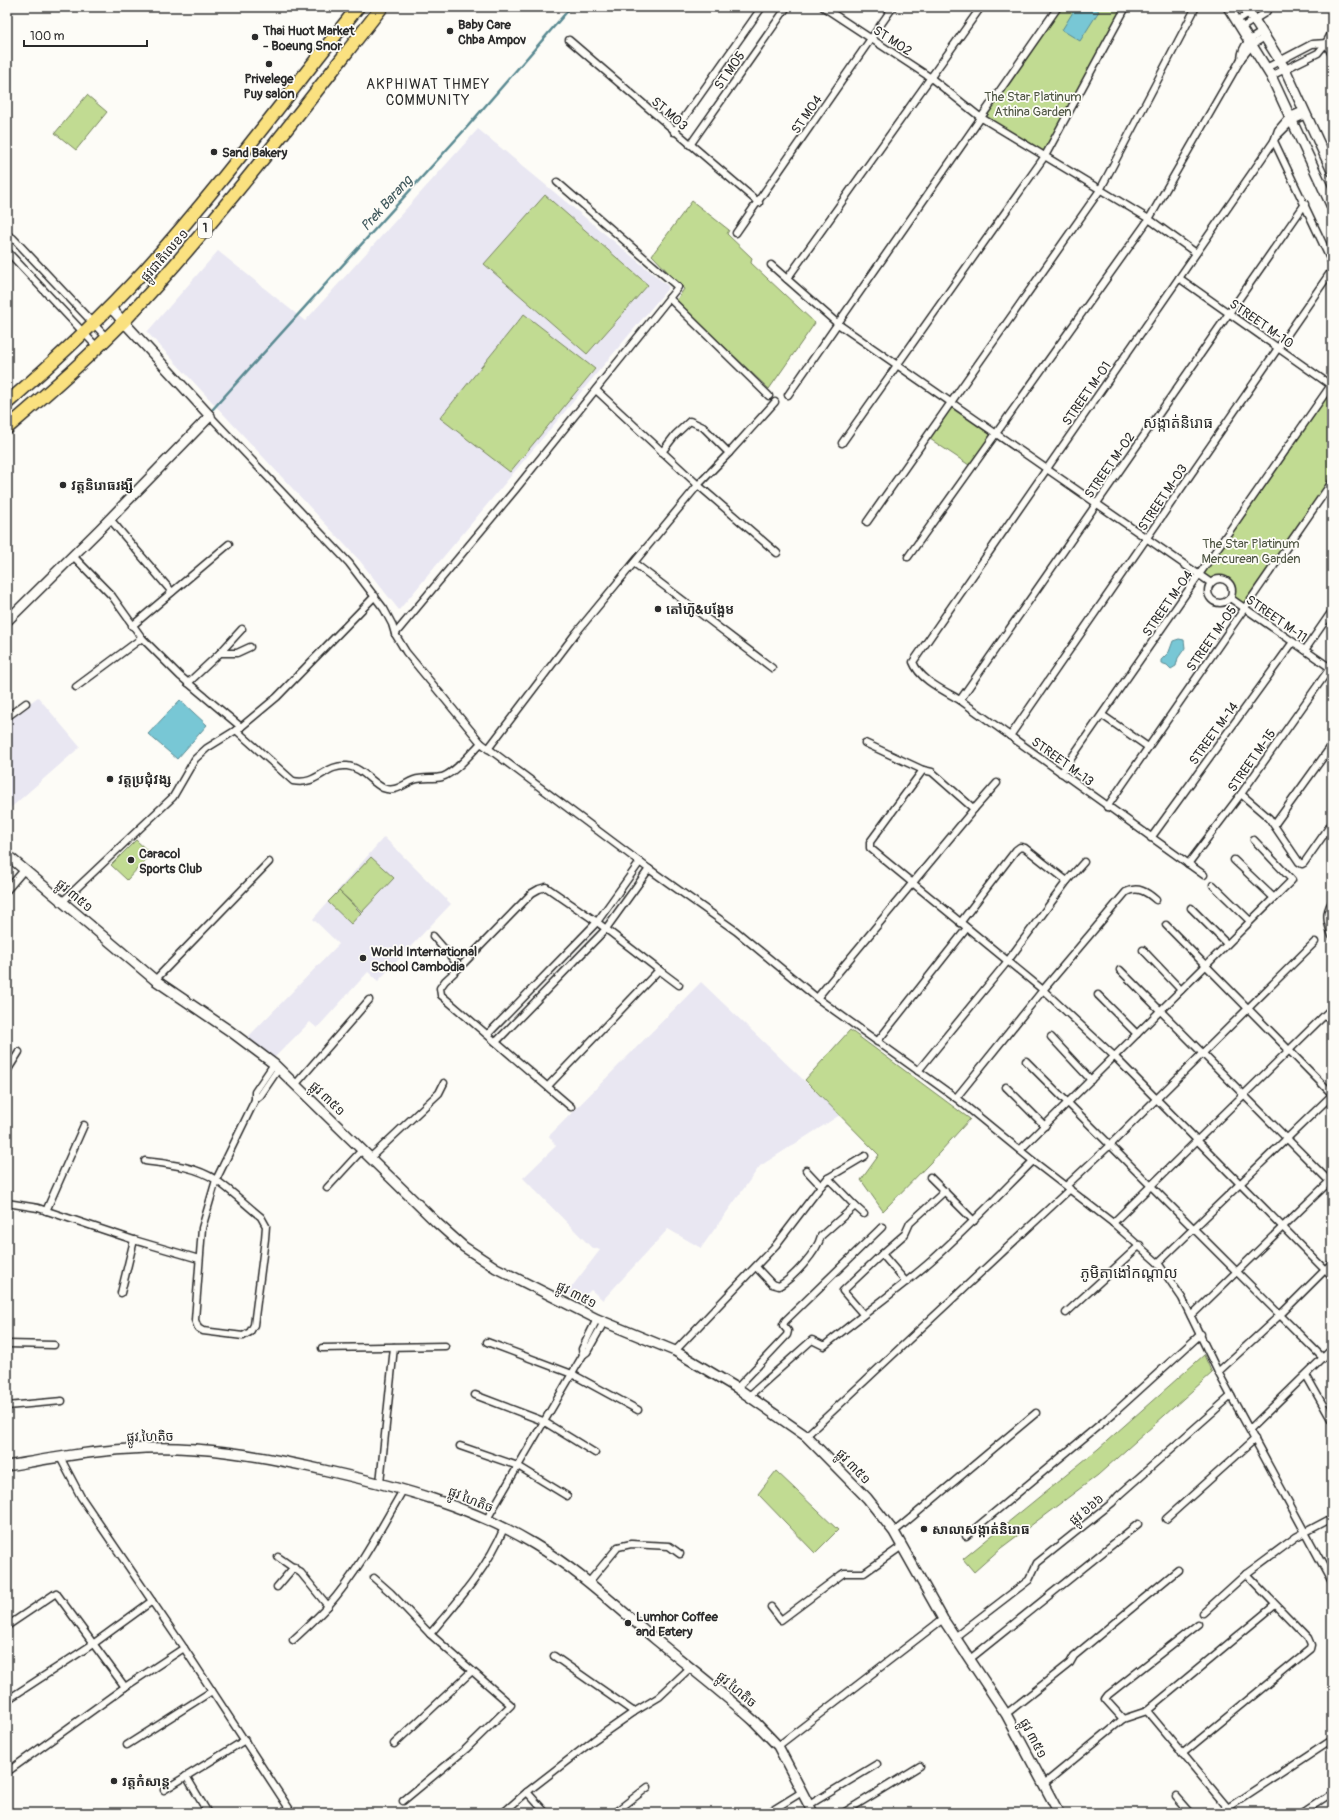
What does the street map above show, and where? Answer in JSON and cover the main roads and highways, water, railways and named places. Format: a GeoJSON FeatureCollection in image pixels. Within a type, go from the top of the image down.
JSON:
{"type":"FeatureCollection","features":[{"type":"Feature","properties":{"kind":"highway","name":"ផ្លូវជាតិលេខ១"},"geometry":{"type":"LineString","coordinates":[[7,403],[83,334],[176,235],[358,7]]}},
{"type":"Feature","properties":{"kind":"highway","name":"ផ្លូវជាតិលេខ១"},"geometry":{"type":"LineString","coordinates":[[9,423],[97,347],[124,320],[191,245],[238,188],[382,7]]}},
{"type":"Feature","properties":{"kind":"water"},"geometry":{"type":"Polygon","coordinates":[[[1076,7],[1093,7],[1099,11],[1080,41],[1062,30],[1076,7]]]}},
{"type":"Feature","properties":{"kind":"water"},"geometry":{"type":"Polygon","coordinates":[[[1179,639],[1184,640],[1185,648],[1178,658],[1176,666],[1171,669],[1167,665],[1161,663],[1161,660],[1169,652],[1173,641],[1179,639]]]}},
{"type":"Feature","properties":{"kind":"water"},"geometry":{"type":"Polygon","coordinates":[[[180,700],[207,725],[177,759],[148,734],[180,700]]]}},
{"type":"Feature","properties":{"kind":"waterway","name":"Prek Barang"},"geometry":{"type":"LineString","coordinates":[[213,409],[468,126],[571,7]]}},
{"type":"Feature","properties":{"kind":"place","name":"Baby Care Chba Ampov"},"geometry":{"type":"Point","coordinates":[450,31]}},
{"type":"Feature","properties":{"kind":"place","name":"Thai Huot Market - Boeung Snor"},"geometry":{"type":"Point","coordinates":[255,37]}},
{"type":"Feature","properties":{"kind":"place","name":"Privelege Puy salon"},"geometry":{"type":"Point","coordinates":[269,64]}},
{"type":"Feature","properties":{"kind":"place","name":"Sand Bakery"},"geometry":{"type":"Point","coordinates":[214,152]}},
{"type":"Feature","properties":{"kind":"place","name":"វត្តនិរោធរង្សី"},"geometry":{"type":"Point","coordinates":[63,485]}},
{"type":"Feature","properties":{"kind":"place","name":"តៅហ៊ូ&បង្អែម"},"geometry":{"type":"Point","coordinates":[658,609]}},
{"type":"Feature","properties":{"kind":"place","name":"វត្តប្រជុំវង្ស"},"geometry":{"type":"Point","coordinates":[110,779]}},
{"type":"Feature","properties":{"kind":"place","name":"Caracol Sports Club"},"geometry":{"type":"Point","coordinates":[131,860]}},
{"type":"Feature","properties":{"kind":"place","name":"World International School Cambodia"},"geometry":{"type":"Point","coordinates":[363,958]}},
{"type":"Feature","properties":{"kind":"place","name":"សាលាសង្កាត់និរោធ"},"geometry":{"type":"Point","coordinates":[924,1529]}},
{"type":"Feature","properties":{"kind":"place","name":"Lumhor Coffee and Eatery"},"geometry":{"type":"Point","coordinates":[628,1623]}},
{"type":"Feature","properties":{"kind":"place","name":"វត្តកំសាន្ត"},"geometry":{"type":"Point","coordinates":[114,1781]}},
{"type":"Feature","properties":{"kind":"district","name":"AKPHIWAT THMEY COMMUNITY"},"geometry":{"type":"Point","coordinates":[428,92]}},
{"type":"Feature","properties":{"kind":"district","name":"សង្កាត់និរោធ"},"geometry":{"type":"Point","coordinates":[1178,423]}},
{"type":"Feature","properties":{"kind":"district","name":"ភូមិតាងៅកណ្តាល"},"geometry":{"type":"Point","coordinates":[1129,1273]}},
{"type":"Feature","properties":{"kind":"park label","name":"The Star Platinum Athina Garden"},"geometry":{"type":"Point","coordinates":[1033,104]}},
{"type":"Feature","properties":{"kind":"park label","name":"The Star Platinum Mercurean Garden"},"geometry":{"type":"Point","coordinates":[1251,550]}}]}
